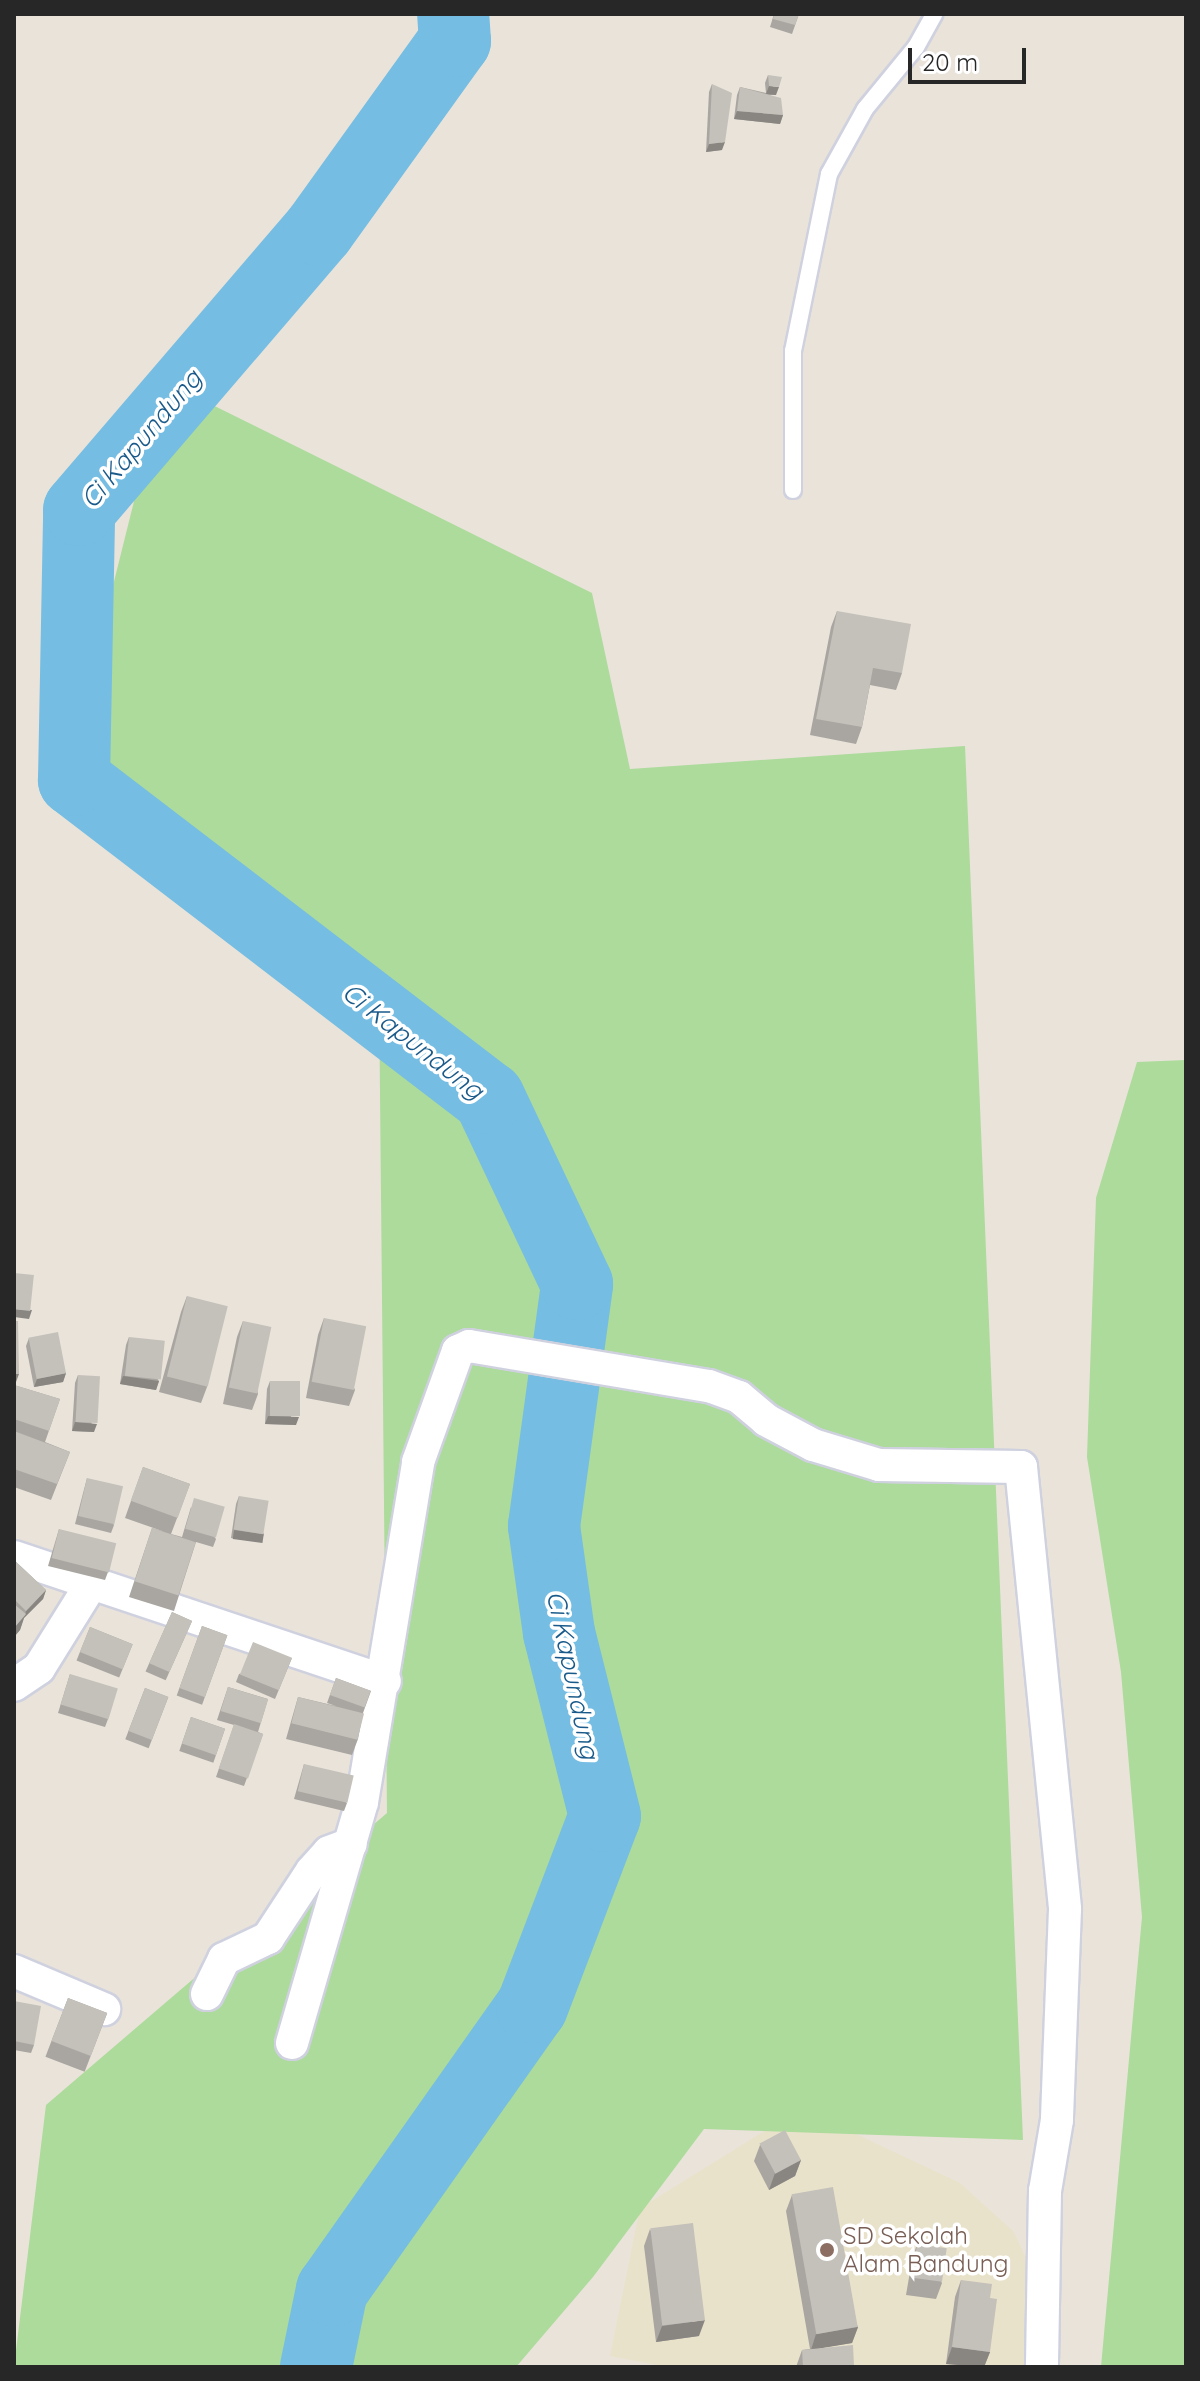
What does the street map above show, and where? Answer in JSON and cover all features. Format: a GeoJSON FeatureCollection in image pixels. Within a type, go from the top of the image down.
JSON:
{"type":"FeatureCollection","features":[{"type":"Feature","properties":{"kind":"street"},"geometry":{"type":"LineString","coordinates":[[292,2043],[351,1844],[385,1681],[418,1462],[451,1359],[469,1346],[592,1369],[709,1386],[739,1397],[766,1420],[813,1445],[879,1465],[1021,1467],[1065,1909],[1057,2120],[1045,2191],[1042,2367]]}},
{"type":"Feature","properties":{"kind":"street"},"geometry":{"type":"LineString","coordinates":[[14,1557],[90,1586],[385,1681]]}},
{"type":"Feature","properties":{"kind":"street"},"geometry":{"type":"LineString","coordinates":[[14,1685],[39,1668],[90,1586]]}},
{"type":"Feature","properties":{"kind":"street"},"geometry":{"type":"LineString","coordinates":[[207,1994],[224,1959],[246,1953],[268,1938],[312,1871],[329,1852],[351,1844]]}},
{"type":"Feature","properties":{"kind":"street"},"geometry":{"type":"LineString","coordinates":[[14,1971],[104,2009]]}},
{"type":"Feature","properties":{"kind":"lane"},"geometry":{"type":"LineString","coordinates":[[793,490],[793,351],[829,174],[865,109],[916,47],[934,14]]}},
{"type":"Feature","properties":{"kind":"shaded area","name":"SD Sekolah Alam Bandung"},"geometry":{"type":"Polygon","coordinates":[[[766,2130],[856,2134],[960,2183],[1013,2231],[1031,2268],[1027,2367],[666,2367],[610,2356],[640,2208],[766,2130]]]}},
{"type":"Feature","properties":{"kind":"green space"},"geometry":{"type":"Polygon","coordinates":[[[164,381],[592,593],[630,769],[965,746],[1023,2140],[704,2129],[593,2277],[516,2367],[14,2367],[46,2105],[387,1813],[379,989],[75,738],[164,381]]]}},
{"type":"Feature","properties":{"kind":"green space"},"geometry":{"type":"Polygon","coordinates":[[[1186,1060],[1186,2367],[1101,2367],[1142,1917],[1121,1672],[1087,1457],[1096,1198],[1137,1062],[1186,1060]]]}},
{"type":"Feature","properties":{"kind":"building"},"geometry":{"type":"Polygon","coordinates":[[[774,14],[799,14],[795,25],[773,19],[774,14]]]}},
{"type":"Feature","properties":{"kind":"building"},"geometry":{"type":"Polygon","coordinates":[[[768,75],[782,77],[779,87],[769,86],[768,75]]]}},
{"type":"Feature","properties":{"kind":"building"},"geometry":{"type":"Polygon","coordinates":[[[712,84],[732,93],[725,142],[709,144],[712,84]]]}},
{"type":"Feature","properties":{"kind":"building"},"geometry":{"type":"Polygon","coordinates":[[[740,87],[781,98],[783,115],[737,111],[740,87]]]}},
{"type":"Feature","properties":{"kind":"building"},"geometry":{"type":"Polygon","coordinates":[[[837,611],[911,624],[902,673],[873,668],[862,727],[816,719],[837,611]]]}},
{"type":"Feature","properties":{"kind":"building"},"geometry":{"type":"Polygon","coordinates":[[[14,1273],[34,1275],[30,1311],[14,1309],[14,1273]]]}},
{"type":"Feature","properties":{"kind":"building"},"geometry":{"type":"Polygon","coordinates":[[[187,1296],[228,1306],[208,1387],[167,1377],[187,1296]]]}},
{"type":"Feature","properties":{"kind":"building"},"geometry":{"type":"Polygon","coordinates":[[[324,1318],[366,1326],[354,1390],[312,1382],[324,1318]]]}},
{"type":"Feature","properties":{"kind":"building"},"geometry":{"type":"Polygon","coordinates":[[[14,1321],[18,1321],[19,1374],[14,1374],[14,1321]]]}},
{"type":"Feature","properties":{"kind":"building"},"geometry":{"type":"Polygon","coordinates":[[[243,1321],[271,1327],[257,1394],[229,1388],[243,1321]]]}},
{"type":"Feature","properties":{"kind":"building"},"geometry":{"type":"Polygon","coordinates":[[[58,1332],[66,1373],[37,1379],[29,1338],[58,1332]]]}},
{"type":"Feature","properties":{"kind":"building"},"geometry":{"type":"Polygon","coordinates":[[[129,1337],[165,1341],[161,1380],[125,1376],[129,1337]]]}},
{"type":"Feature","properties":{"kind":"building"},"geometry":{"type":"Polygon","coordinates":[[[78,1375],[100,1376],[98,1423],[76,1422],[78,1375]]]}},
{"type":"Feature","properties":{"kind":"building"},"geometry":{"type":"Polygon","coordinates":[[[270,1381],[300,1381],[300,1416],[270,1416],[270,1381]]]}},
{"type":"Feature","properties":{"kind":"building"},"geometry":{"type":"Polygon","coordinates":[[[14,1385],[60,1399],[49,1431],[14,1419],[14,1385]]]}},
{"type":"Feature","properties":{"kind":"building"},"geometry":{"type":"Polygon","coordinates":[[[14,1431],[70,1452],[57,1484],[14,1469],[14,1431]]]}},
{"type":"Feature","properties":{"kind":"building"},"geometry":{"type":"Polygon","coordinates":[[[143,1467],[190,1484],[178,1518],[131,1501],[143,1467]]]}},
{"type":"Feature","properties":{"kind":"building"},"geometry":{"type":"Polygon","coordinates":[[[87,1478],[123,1486],[114,1524],[78,1516],[87,1478]]]}},
{"type":"Feature","properties":{"kind":"building"},"geometry":{"type":"Polygon","coordinates":[[[239,1496],[269,1501],[263,1534],[234,1530],[239,1496]]]}},
{"type":"Feature","properties":{"kind":"building"},"geometry":{"type":"Polygon","coordinates":[[[194,1498],[225,1507],[216,1538],[185,1529],[194,1498]]]}},
{"type":"Feature","properties":{"kind":"building"},"geometry":{"type":"Polygon","coordinates":[[[152,1528],[196,1542],[178,1595],[135,1581],[152,1528]]]}},
{"type":"Feature","properties":{"kind":"building"},"geometry":{"type":"Polygon","coordinates":[[[59,1529],[116,1543],[109,1572],[52,1558],[59,1529]]]}},
{"type":"Feature","properties":{"kind":"building"},"geometry":{"type":"Polygon","coordinates":[[[14,1560],[46,1590],[26,1611],[14,1599],[14,1560]]]}},
{"type":"Feature","properties":{"kind":"building"},"geometry":{"type":"Polygon","coordinates":[[[14,1604],[26,1614],[14,1628],[14,1604]]]}},
{"type":"Feature","properties":{"kind":"building"},"geometry":{"type":"Polygon","coordinates":[[[172,1612],[192,1621],[169,1672],[149,1663],[172,1612]]]}},
{"type":"Feature","properties":{"kind":"building"},"geometry":{"type":"Polygon","coordinates":[[[202,1626],[227,1635],[205,1697],[179,1688],[202,1626]]]}},
{"type":"Feature","properties":{"kind":"building"},"geometry":{"type":"Polygon","coordinates":[[[90,1627],[133,1644],[123,1669],[80,1652],[90,1627]]]}},
{"type":"Feature","properties":{"kind":"building"},"geometry":{"type":"Polygon","coordinates":[[[253,1642],[292,1658],[279,1690],[240,1674],[253,1642]]]}},
{"type":"Feature","properties":{"kind":"building"},"geometry":{"type":"Polygon","coordinates":[[[70,1674],[118,1689],[108,1719],[61,1705],[70,1674]]]}},
{"type":"Feature","properties":{"kind":"building"},"geometry":{"type":"Polygon","coordinates":[[[336,1678],[371,1691],[365,1708],[330,1695],[336,1678]]]}},
{"type":"Feature","properties":{"kind":"building"},"geometry":{"type":"Polygon","coordinates":[[[228,1687],[268,1699],[261,1723],[221,1711],[228,1687]]]}},
{"type":"Feature","properties":{"kind":"building"},"geometry":{"type":"Polygon","coordinates":[[[145,1688],[168,1697],[152,1740],[129,1731],[145,1688]]]}},
{"type":"Feature","properties":{"kind":"building"},"geometry":{"type":"Polygon","coordinates":[[[298,1697],[364,1713],[357,1740],[291,1723],[298,1697]]]}},
{"type":"Feature","properties":{"kind":"building"},"geometry":{"type":"Polygon","coordinates":[[[191,1717],[225,1729],[216,1755],[182,1743],[191,1717]]]}},
{"type":"Feature","properties":{"kind":"building"},"geometry":{"type":"Polygon","coordinates":[[[234,1724],[263,1734],[248,1779],[219,1768],[234,1724]]]}},
{"type":"Feature","properties":{"kind":"building"},"geometry":{"type":"Polygon","coordinates":[[[304,1764],[354,1775],[347,1803],[298,1791],[304,1764]]]}},
{"type":"Feature","properties":{"kind":"building"},"geometry":{"type":"Polygon","coordinates":[[[68,1998],[107,2013],[91,2056],[52,2041],[68,1998]]]}},
{"type":"Feature","properties":{"kind":"building"},"geometry":{"type":"Polygon","coordinates":[[[14,2001],[41,2006],[34,2045],[14,2041],[14,2001]]]}},
{"type":"Feature","properties":{"kind":"building"},"geometry":{"type":"Polygon","coordinates":[[[785,2130],[801,2160],[775,2174],[759,2144],[785,2130]]]}},
{"type":"Feature","properties":{"kind":"building"},"geometry":{"type":"Polygon","coordinates":[[[833,2187],[858,2327],[816,2334],[792,2194],[833,2187]]]}},
{"type":"Feature","properties":{"kind":"building"},"geometry":{"type":"Polygon","coordinates":[[[693,2223],[705,2320],[662,2326],[650,2228],[693,2223]]]}},
{"type":"Feature","properties":{"kind":"building"},"geometry":{"type":"Polygon","coordinates":[[[917,2244],[947,2248],[942,2282],[912,2278],[917,2244]]]}},
{"type":"Feature","properties":{"kind":"building"},"geometry":{"type":"Polygon","coordinates":[[[961,2280],[992,2284],[990,2298],[997,2299],[990,2352],[952,2347],[961,2280]]]}},
{"type":"Feature","properties":{"kind":"building"},"geometry":{"type":"Polygon","coordinates":[[[853,2345],[854,2367],[803,2367],[802,2350],[853,2345]]]}},
{"type":"Feature","properties":{"kind":"waterway","name":"Ci Kapundung"},"geometry":{"type":"LineString","coordinates":[[316,2367],[332,2290],[532,2007],[605,1816],[559,1633],[544,1526],[577,1284],[489,1098],[74,780],[79,510],[319,230],[455,41],[453,14]]}},
{"type":"Feature","properties":{"kind":"place","name":"SD Sekolah Alam Bandung"},"geometry":{"type":"Point","coordinates":[827,2250]}}]}
